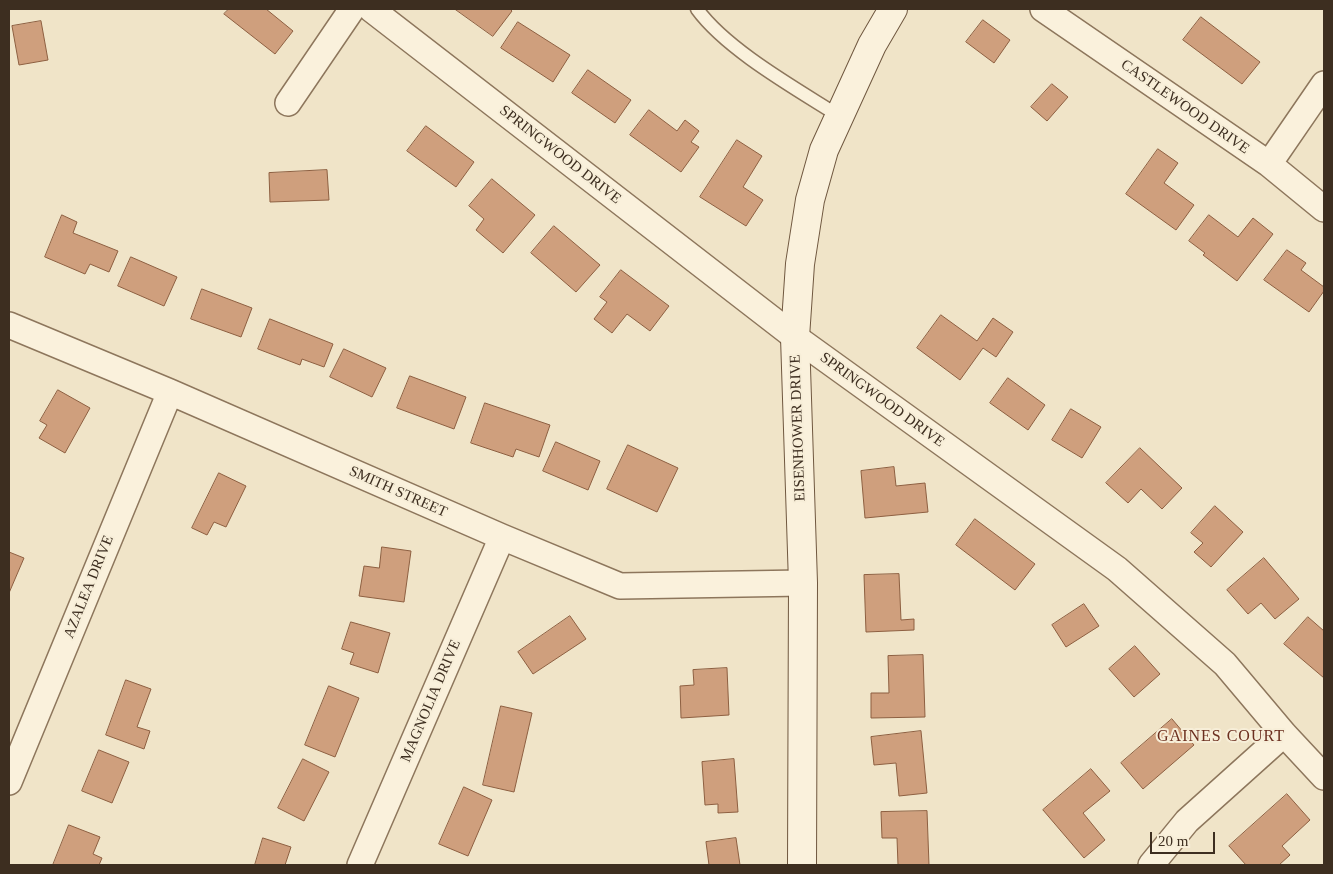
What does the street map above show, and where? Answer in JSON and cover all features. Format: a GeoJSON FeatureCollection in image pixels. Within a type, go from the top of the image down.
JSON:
{"type":"FeatureCollection","features":[{"type":"Feature","properties":{"kind":"street"},"geometry":{"type":"LineString","coordinates":[[288,103],[352,9]]}},
{"type":"Feature","properties":{"kind":"street","name":"SPRINGWOOD DRIVE"},"geometry":{"type":"LineString","coordinates":[[371,9],[795,337],[1117,569],[1225,664],[1284,734],[1324,777]]}},
{"type":"Feature","properties":{"kind":"street","name":"EISENHOWER DRIVE"},"geometry":{"type":"LineString","coordinates":[[802,865],[803,583],[795,337],[800,264],[810,200],[824,150],[872,45],[893,9]]}},
{"type":"Feature","properties":{"kind":"street","name":"CASTLEWOOD DRIVE"},"geometry":{"type":"LineString","coordinates":[[1043,9],[1269,164],[1324,209]]}},
{"type":"Feature","properties":{"kind":"street"},"geometry":{"type":"LineString","coordinates":[[1269,164],[1324,84]]}},
{"type":"Feature","properties":{"kind":"street","name":"SMITH STREET"},"geometry":{"type":"LineString","coordinates":[[9,325],[170,392],[502,537],[620,586],[803,583]]}},
{"type":"Feature","properties":{"kind":"street","name":"AZALEA DRIVE"},"geometry":{"type":"LineString","coordinates":[[9,782],[170,392]]}},
{"type":"Feature","properties":{"kind":"street","name":"MAGNOLIA DRIVE"},"geometry":{"type":"LineString","coordinates":[[360,865],[502,537]]}},
{"type":"Feature","properties":{"kind":"street"},"geometry":{"type":"LineString","coordinates":[[1151,865],[1187,821],[1284,734]]}},
{"type":"Feature","properties":{"kind":"lane"},"geometry":{"type":"LineString","coordinates":[[697,9],[707,23],[772,74],[839,116]]}},
{"type":"Feature","properties":{"kind":"building"},"geometry":{"type":"Polygon","coordinates":[[[229,9],[266,9],[293,31],[275,54],[224,14],[229,9]]]}},
{"type":"Feature","properties":{"kind":"building"},"geometry":{"type":"Polygon","coordinates":[[[455,9],[510,9],[512,11],[493,36],[455,9]]]}},
{"type":"Feature","properties":{"kind":"building"},"geometry":{"type":"Polygon","coordinates":[[[1201,17],[1260,62],[1242,84],[1183,40],[1201,17]]]}},
{"type":"Feature","properties":{"kind":"building"},"geometry":{"type":"Polygon","coordinates":[[[983,20],[1010,40],[994,63],[966,42],[983,20]]]}},
{"type":"Feature","properties":{"kind":"building"},"geometry":{"type":"Polygon","coordinates":[[[41,21],[48,60],[19,65],[12,26],[41,21]]]}},
{"type":"Feature","properties":{"kind":"building"},"geometry":{"type":"Polygon","coordinates":[[[518,22],[570,55],[553,82],[501,48],[518,22]]]}},
{"type":"Feature","properties":{"kind":"building"},"geometry":{"type":"Polygon","coordinates":[[[588,70],[631,100],[615,123],[572,93],[588,70]]]}},
{"type":"Feature","properties":{"kind":"building"},"geometry":{"type":"Polygon","coordinates":[[[1052,84],[1068,97],[1047,121],[1031,107],[1052,84]]]}},
{"type":"Feature","properties":{"kind":"building"},"geometry":{"type":"Polygon","coordinates":[[[649,110],[677,131],[685,120],[699,131],[691,142],[699,147],[681,172],[630,135],[649,110]]]}},
{"type":"Feature","properties":{"kind":"building"},"geometry":{"type":"Polygon","coordinates":[[[426,126],[474,162],[456,187],[407,151],[426,126]]]}},
{"type":"Feature","properties":{"kind":"building"},"geometry":{"type":"Polygon","coordinates":[[[737,140],[762,156],[743,187],[763,200],[746,226],[700,197],[737,140]]]}},
{"type":"Feature","properties":{"kind":"building"},"geometry":{"type":"Polygon","coordinates":[[[1158,149],[1178,163],[1164,183],[1194,205],[1176,230],[1126,194],[1158,149]]]}},
{"type":"Feature","properties":{"kind":"building"},"geometry":{"type":"Polygon","coordinates":[[[327,170],[329,200],[270,202],[269,173],[327,170]]]}},
{"type":"Feature","properties":{"kind":"building"},"geometry":{"type":"Polygon","coordinates":[[[492,179],[535,215],[503,253],[476,230],[484,219],[469,206],[492,179]]]}},
{"type":"Feature","properties":{"kind":"building"},"geometry":{"type":"Polygon","coordinates":[[[62,215],[77,222],[73,233],[118,251],[109,272],[90,264],[85,274],[45,257],[62,215]]]}},
{"type":"Feature","properties":{"kind":"building"},"geometry":{"type":"Polygon","coordinates":[[[1209,215],[1238,237],[1253,218],[1273,234],[1237,281],[1203,255],[1205,253],[1189,241],[1209,215]]]}},
{"type":"Feature","properties":{"kind":"building"},"geometry":{"type":"Polygon","coordinates":[[[554,226],[600,265],[576,292],[531,253],[554,226]]]}},
{"type":"Feature","properties":{"kind":"building"},"geometry":{"type":"Polygon","coordinates":[[[1287,250],[1306,263],[1301,270],[1324,287],[1324,291],[1309,312],[1264,280],[1287,250]]]}},
{"type":"Feature","properties":{"kind":"building"},"geometry":{"type":"Polygon","coordinates":[[[131,257],[177,277],[164,306],[118,286],[131,257]]]}},
{"type":"Feature","properties":{"kind":"building"},"geometry":{"type":"Polygon","coordinates":[[[621,270],[669,306],[650,331],[627,314],[612,333],[594,319],[607,302],[600,297],[621,270]]]}},
{"type":"Feature","properties":{"kind":"building"},"geometry":{"type":"Polygon","coordinates":[[[202,289],[252,308],[241,337],[191,319],[202,289]]]}},
{"type":"Feature","properties":{"kind":"building"},"geometry":{"type":"Polygon","coordinates":[[[941,315],[977,341],[993,318],[1013,332],[996,357],[983,348],[960,380],[917,348],[941,315]]]}},
{"type":"Feature","properties":{"kind":"building"},"geometry":{"type":"Polygon","coordinates":[[[270,319],[333,344],[324,367],[302,359],[300,365],[258,349],[270,319]]]}},
{"type":"Feature","properties":{"kind":"building"},"geometry":{"type":"Polygon","coordinates":[[[344,349],[386,368],[372,397],[330,377],[344,349]]]}},
{"type":"Feature","properties":{"kind":"building"},"geometry":{"type":"Polygon","coordinates":[[[410,376],[466,397],[454,429],[397,408],[410,376]]]}},
{"type":"Feature","properties":{"kind":"building"},"geometry":{"type":"Polygon","coordinates":[[[1008,378],[1045,405],[1028,430],[990,403],[1008,378]]]}},
{"type":"Feature","properties":{"kind":"building"},"geometry":{"type":"Polygon","coordinates":[[[58,390],[90,408],[65,453],[39,438],[47,425],[40,421],[58,390]]]}},
{"type":"Feature","properties":{"kind":"building"},"geometry":{"type":"Polygon","coordinates":[[[485,403],[550,425],[539,457],[516,449],[513,457],[471,443],[485,403]]]}},
{"type":"Feature","properties":{"kind":"building"},"geometry":{"type":"Polygon","coordinates":[[[1071,409],[1101,427],[1082,458],[1052,440],[1071,409]]]}},
{"type":"Feature","properties":{"kind":"building"},"geometry":{"type":"Polygon","coordinates":[[[556,442],[600,461],[588,490],[543,471],[556,442]]]}},
{"type":"Feature","properties":{"kind":"building"},"geometry":{"type":"Polygon","coordinates":[[[628,445],[678,468],[657,512],[607,489],[628,445]]]}},
{"type":"Feature","properties":{"kind":"building"},"geometry":{"type":"Polygon","coordinates":[[[1140,448],[1182,488],[1162,509],[1141,489],[1128,503],[1106,483],[1140,448]]]}},
{"type":"Feature","properties":{"kind":"building"},"geometry":{"type":"Polygon","coordinates":[[[894,467],[896,486],[925,483],[928,512],[865,518],[861,471],[894,467]]]}},
{"type":"Feature","properties":{"kind":"building"},"geometry":{"type":"Polygon","coordinates":[[[219,473],[246,486],[226,527],[214,522],[207,535],[192,528],[219,473]]]}},
{"type":"Feature","properties":{"kind":"building"},"geometry":{"type":"Polygon","coordinates":[[[1215,506],[1243,532],[1211,567],[1194,552],[1203,543],[1191,533],[1215,506]]]}},
{"type":"Feature","properties":{"kind":"building"},"geometry":{"type":"Polygon","coordinates":[[[975,519],[1035,564],[1015,590],[956,545],[975,519]]]}},
{"type":"Feature","properties":{"kind":"building"},"geometry":{"type":"Polygon","coordinates":[[[382,547],[411,551],[404,602],[359,596],[364,566],[379,568],[382,547]]]}},
{"type":"Feature","properties":{"kind":"building"},"geometry":{"type":"Polygon","coordinates":[[[9,552],[24,558],[9,593],[9,552]]]}},
{"type":"Feature","properties":{"kind":"building"},"geometry":{"type":"Polygon","coordinates":[[[1264,558],[1299,599],[1275,619],[1261,603],[1248,614],[1227,590],[1264,558]]]}},
{"type":"Feature","properties":{"kind":"building"},"geometry":{"type":"Polygon","coordinates":[[[899,574],[901,620],[914,619],[914,630],[866,632],[864,575],[899,574]]]}},
{"type":"Feature","properties":{"kind":"building"},"geometry":{"type":"Polygon","coordinates":[[[1084,604],[1099,626],[1066,647],[1052,625],[1084,604]]]}},
{"type":"Feature","properties":{"kind":"building"},"geometry":{"type":"Polygon","coordinates":[[[570,616],[586,639],[533,674],[518,652],[570,616]]]}},
{"type":"Feature","properties":{"kind":"building"},"geometry":{"type":"Polygon","coordinates":[[[1308,617],[1324,631],[1324,678],[1284,644],[1308,617]]]}},
{"type":"Feature","properties":{"kind":"building"},"geometry":{"type":"Polygon","coordinates":[[[351,622],[390,633],[378,673],[350,664],[354,653],[342,649],[351,622]]]}},
{"type":"Feature","properties":{"kind":"building"},"geometry":{"type":"Polygon","coordinates":[[[1135,646],[1160,674],[1134,697],[1109,669],[1135,646]]]}},
{"type":"Feature","properties":{"kind":"building"},"geometry":{"type":"Polygon","coordinates":[[[923,655],[925,717],[871,718],[871,693],[889,693],[888,656],[923,655]]]}},
{"type":"Feature","properties":{"kind":"building"},"geometry":{"type":"Polygon","coordinates":[[[727,668],[729,715],[681,718],[680,686],[694,685],[693,670],[727,668]]]}},
{"type":"Feature","properties":{"kind":"building"},"geometry":{"type":"Polygon","coordinates":[[[126,680],[151,689],[137,727],[150,731],[144,749],[106,735],[126,680]]]}},
{"type":"Feature","properties":{"kind":"building"},"geometry":{"type":"Polygon","coordinates":[[[329,686],[359,698],[335,757],[305,745],[329,686]]]}},
{"type":"Feature","properties":{"kind":"building"},"geometry":{"type":"Polygon","coordinates":[[[501,706],[532,713],[514,792],[483,785],[501,706]]]}},
{"type":"Feature","properties":{"kind":"building"},"geometry":{"type":"Polygon","coordinates":[[[1172,719],[1194,745],[1143,789],[1121,763],[1172,719]]]}},
{"type":"Feature","properties":{"kind":"building"},"geometry":{"type":"Polygon","coordinates":[[[921,731],[927,793],[899,796],[896,763],[874,765],[871,737],[921,731]]]}},
{"type":"Feature","properties":{"kind":"building"},"geometry":{"type":"Polygon","coordinates":[[[99,750],[129,762],[112,803],[82,791],[99,750]]]}},
{"type":"Feature","properties":{"kind":"building"},"geometry":{"type":"Polygon","coordinates":[[[303,759],[329,772],[304,821],[278,808],[303,759]]]}},
{"type":"Feature","properties":{"kind":"building"},"geometry":{"type":"Polygon","coordinates":[[[734,759],[738,812],[718,813],[718,804],[705,805],[702,762],[734,759]]]}},
{"type":"Feature","properties":{"kind":"building"},"geometry":{"type":"Polygon","coordinates":[[[1091,769],[1110,791],[1083,813],[1105,840],[1084,858],[1043,810],[1091,769]]]}},
{"type":"Feature","properties":{"kind":"building"},"geometry":{"type":"Polygon","coordinates":[[[464,787],[492,800],[468,856],[439,844],[464,787]]]}},
{"type":"Feature","properties":{"kind":"building"},"geometry":{"type":"Polygon","coordinates":[[[1287,794],[1310,820],[1282,846],[1290,855],[1279,865],[1246,865],[1229,846],[1287,794]]]}},
{"type":"Feature","properties":{"kind":"building"},"geometry":{"type":"Polygon","coordinates":[[[927,811],[929,865],[898,865],[897,838],[882,838],[881,812],[927,811]]]}},
{"type":"Feature","properties":{"kind":"building"},"geometry":{"type":"Polygon","coordinates":[[[69,825],[100,837],[93,854],[102,858],[99,865],[53,865],[69,825]]]}},
{"type":"Feature","properties":{"kind":"building"},"geometry":{"type":"Polygon","coordinates":[[[263,838],[291,847],[285,865],[255,865],[263,838]]]}},
{"type":"Feature","properties":{"kind":"building"},"geometry":{"type":"Polygon","coordinates":[[[736,838],[740,865],[709,865],[706,842],[736,838]]]}},
{"type":"Feature","properties":{"kind":"district","name":"GAINES COURT"},"geometry":{"type":"Point","coordinates":[1221,737]}}]}
